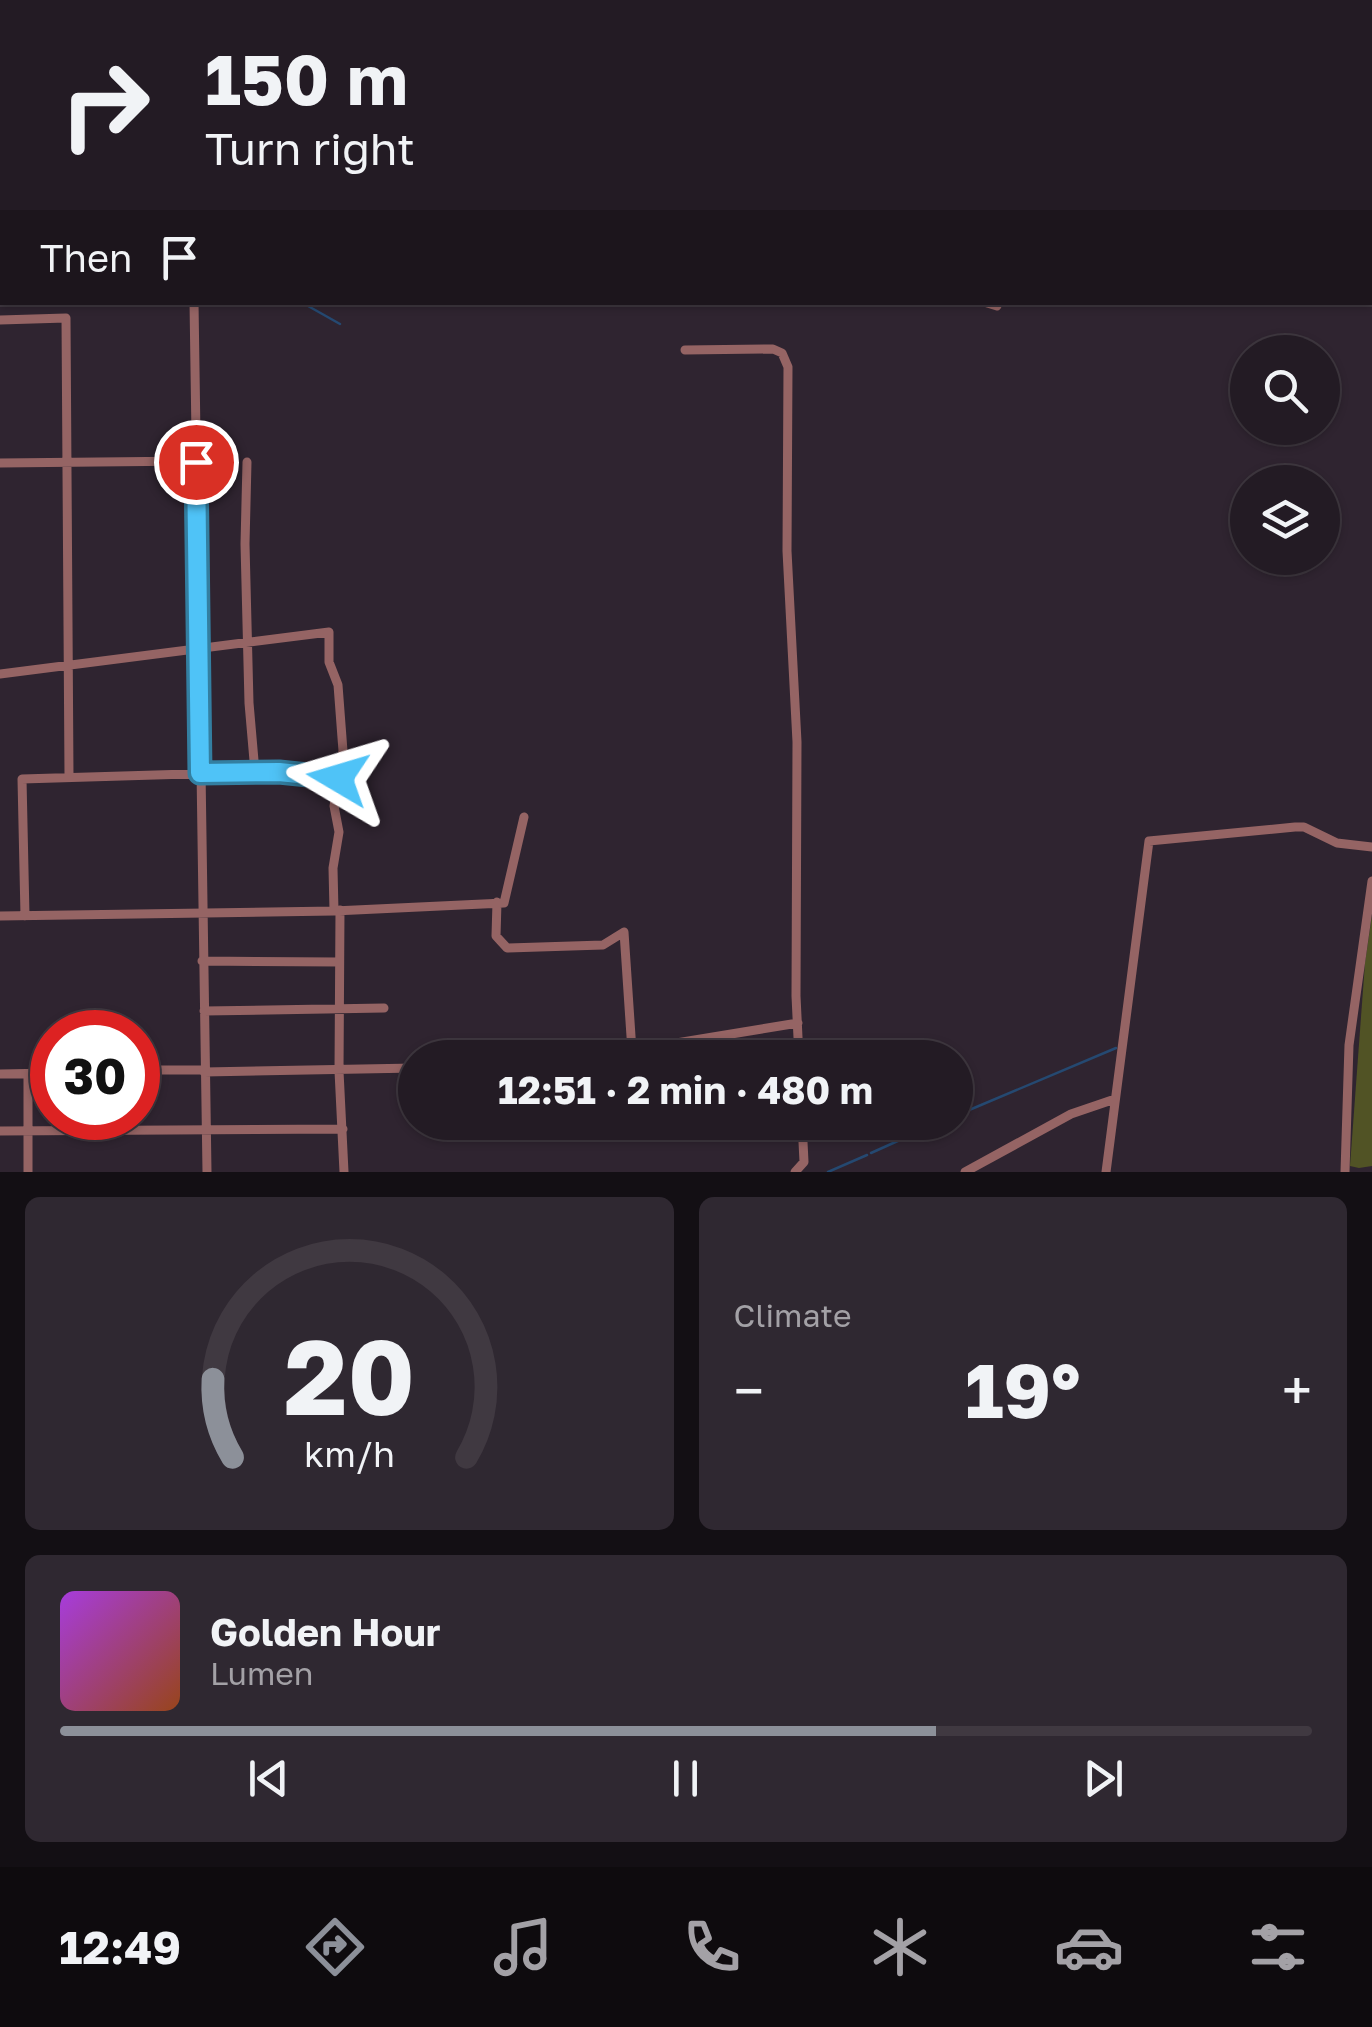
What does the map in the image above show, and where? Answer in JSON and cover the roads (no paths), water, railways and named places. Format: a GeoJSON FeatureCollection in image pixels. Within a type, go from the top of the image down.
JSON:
{"type":"FeatureCollection","features":[{"type":"Feature","properties":{"kind":"street"},"geometry":{"type":"LineString","coordinates":[[194,305],[207,1172]]}},
{"type":"Feature","properties":{"kind":"street"},"geometry":{"type":"LineString","coordinates":[[0,320],[66,318],[70,776]]}},
{"type":"Feature","properties":{"kind":"street"},"geometry":{"type":"LineString","coordinates":[[685,350],[773,349],[782,353],[788,366],[787,551],[797,742],[799,1040]]}},
{"type":"Feature","properties":{"kind":"street"},"geometry":{"type":"LineString","coordinates":[[0,463],[196,462]]}},
{"type":"Feature","properties":{"kind":"street"},"geometry":{"type":"LineString","coordinates":[[247,462],[244,544],[255,772]]}},
{"type":"Feature","properties":{"kind":"street"},"geometry":{"type":"LineString","coordinates":[[0,674],[330,632],[330,662],[338,685],[343,751],[334,806],[339,832],[332,882],[337,910],[344,1172]]}},
{"type":"Feature","properties":{"kind":"street"},"geometry":{"type":"LineString","coordinates":[[25,916],[22,780],[255,772],[338,778]]}},
{"type":"Feature","properties":{"kind":"street"},"geometry":{"type":"LineString","coordinates":[[0,916],[337,910],[504,902],[524,817]]}},
{"type":"Feature","properties":{"kind":"street"},"geometry":{"type":"LineString","coordinates":[[1106,1172],[1149,842],[1295,827],[1337,843],[1372,847]]}},
{"type":"Feature","properties":{"kind":"street"},"geometry":{"type":"LineString","coordinates":[[1344,1172],[1349,1044],[1372,881]]}},
{"type":"Feature","properties":{"kind":"street"},"geometry":{"type":"LineString","coordinates":[[498,902],[496,936],[507,948],[603,945],[624,932],[631,1040]]}},
{"type":"Feature","properties":{"kind":"street"},"geometry":{"type":"LineString","coordinates":[[202,961],[339,962]]}},
{"type":"Feature","properties":{"kind":"street"},"geometry":{"type":"LineString","coordinates":[[204,1010],[384,1008]]}},
{"type":"Feature","properties":{"kind":"street"},"geometry":{"type":"LineString","coordinates":[[697,1040],[798,1023]]}},
{"type":"Feature","properties":{"kind":"street"},"geometry":{"type":"LineString","coordinates":[[160,1070],[398,1068]]}},
{"type":"Feature","properties":{"kind":"street"},"geometry":{"type":"LineString","coordinates":[[0,1074],[28,1074],[28,1172]]}},
{"type":"Feature","properties":{"kind":"street"},"geometry":{"type":"LineString","coordinates":[[965,1172],[1071,1114],[1115,1099]]}},
{"type":"Feature","properties":{"kind":"street"},"geometry":{"type":"LineString","coordinates":[[0,1131],[343,1129]]}},
{"type":"Feature","properties":{"kind":"street"},"geometry":{"type":"LineString","coordinates":[[795,1172],[804,1162],[803,1140]]}},
{"type":"Feature","properties":{"kind":"waterway"},"geometry":{"type":"LineString","coordinates":[[306,305],[340,324]]}},
{"type":"Feature","properties":{"kind":"waterway"},"geometry":{"type":"LineString","coordinates":[[973,1108],[1116,1048]]}},
{"type":"Feature","properties":{"kind":"waterway"},"geometry":{"type":"LineString","coordinates":[[871,1153],[900,1140]]}},
{"type":"Feature","properties":{"kind":"waterway"},"geometry":{"type":"LineString","coordinates":[[828,1172],[867,1155]]}}]}
